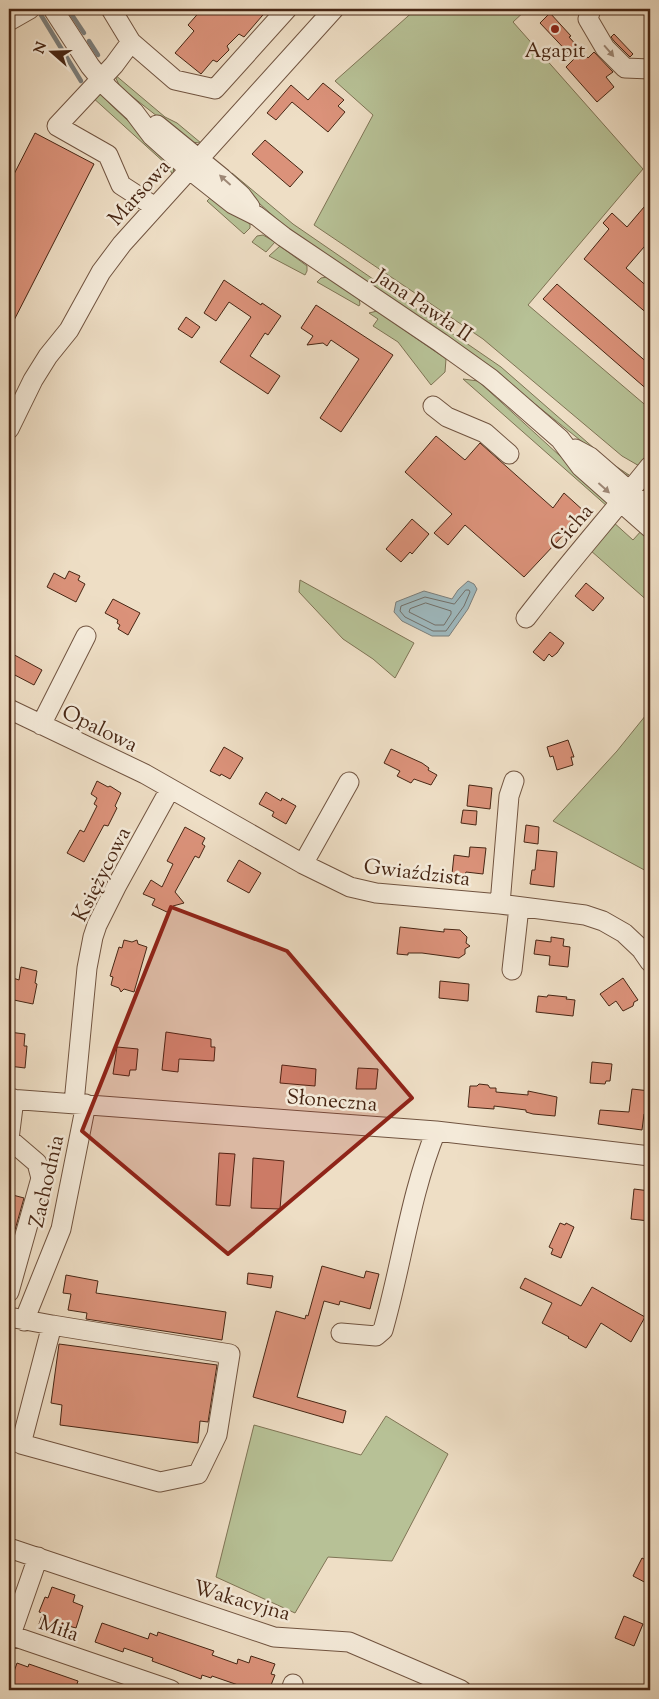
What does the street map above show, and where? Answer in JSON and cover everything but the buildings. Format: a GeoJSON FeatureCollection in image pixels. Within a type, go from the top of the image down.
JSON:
{"type":"FeatureCollection","features":[{"type":"Feature","properties":{"kind":"street"},"geometry":{"type":"LineString","coordinates":[[9,21],[30,9]]}},
{"type":"Feature","properties":{"kind":"street","name":"Jana Pawła II"},"geometry":{"type":"LineString","coordinates":[[53,9],[90,66],[134,112],[159,126],[195,164],[242,195],[257,216],[284,237],[467,361],[560,439],[590,457],[650,528]]}},
{"type":"Feature","properties":{"kind":"street"},"geometry":{"type":"LineString","coordinates":[[111,9],[131,42],[175,80],[215,89],[287,9]]}},
{"type":"Feature","properties":{"kind":"street","name":"Marsowa"},"geometry":{"type":"LineString","coordinates":[[9,429],[33,380],[48,356],[70,330],[101,272],[122,244],[334,9]]}},
{"type":"Feature","properties":{"kind":"street"},"geometry":{"type":"LineString","coordinates":[[591,9],[588,19],[605,48],[625,68],[650,69]]}},
{"type":"Feature","properties":{"kind":"street"},"geometry":{"type":"LineString","coordinates":[[131,42],[114,65],[57,126],[108,155],[121,185],[155,207]]}},
{"type":"Feature","properties":{"kind":"street"},"geometry":{"type":"LineString","coordinates":[[433,406],[447,417],[485,433],[509,454]]}},
{"type":"Feature","properties":{"kind":"street","name":"Cicha"},"geometry":{"type":"LineString","coordinates":[[526,618],[650,466]]}},
{"type":"Feature","properties":{"kind":"street","name":"Jana Pawła II"},"geometry":{"type":"LineString","coordinates":[[625,497],[650,509]]}},
{"type":"Feature","properties":{"kind":"street"},"geometry":{"type":"LineString","coordinates":[[40,725],[86,636]]}},
{"type":"Feature","properties":{"kind":"street","name":"Opalowa"},"geometry":{"type":"LineString","coordinates":[[9,709],[144,774],[170,789]]}},
{"type":"Feature","properties":{"kind":"street","name":"Gwiaździsta"},"geometry":{"type":"LineString","coordinates":[[500,904],[509,796],[514,781]]}},
{"type":"Feature","properties":{"kind":"street"},"geometry":{"type":"LineString","coordinates":[[303,864],[349,782]]}},
{"type":"Feature","properties":{"kind":"street","name":"Gwiaździsta"},"geometry":{"type":"LineString","coordinates":[[170,789],[303,864],[350,887],[376,893],[500,904],[576,914],[603,921],[624,933],[641,949],[650,962]]}},
{"type":"Feature","properties":{"kind":"street","name":"Księżycowa"},"geometry":{"type":"LineString","coordinates":[[80,1104],[87,968],[93,937],[116,887],[170,789]]}},
{"type":"Feature","properties":{"kind":"street"},"geometry":{"type":"LineString","coordinates":[[512,970],[519,907]]}},
{"type":"Feature","properties":{"kind":"street"},"geometry":{"type":"LineString","coordinates":[[9,1292],[41,1178],[37,1163],[9,1139],[11,1099]]}},
{"type":"Feature","properties":{"kind":"street","name":"Słoneczna"},"geometry":{"type":"LineString","coordinates":[[11,1099],[436,1131],[650,1156]]}},
{"type":"Feature","properties":{"kind":"street","name":"Zachodnia"},"geometry":{"type":"LineString","coordinates":[[17,1319],[61,1229],[80,1104]]}},
{"type":"Feature","properties":{"kind":"street"},"geometry":{"type":"LineString","coordinates":[[341,1333],[376,1336],[383,1330],[416,1193],[436,1131]]}},
{"type":"Feature","properties":{"kind":"street"},"geometry":{"type":"LineString","coordinates":[[17,1319],[230,1354],[217,1434],[198,1474],[160,1482],[21,1444],[52,1326]]}},
{"type":"Feature","properties":{"kind":"street","name":"Wakacyjna"},"geometry":{"type":"LineString","coordinates":[[9,1548],[274,1637],[349,1642],[461,1690]]}},
{"type":"Feature","properties":{"kind":"street","name":"Miła"},"geometry":{"type":"LineString","coordinates":[[38,1557],[10,1637],[171,1690]]}},
{"type":"Feature","properties":{"kind":"highlighted area"},"geometry":{"type":"Polygon","coordinates":[[[171,907],[287,951],[412,1098],[228,1254],[82,1131],[171,907]]]}},
{"type":"Feature","properties":{"kind":"green space"},"geometry":{"type":"Polygon","coordinates":[[[416,9],[527,9],[513,22],[643,169],[528,305],[650,409],[650,453],[641,467],[622,456],[483,339],[314,225],[373,115],[335,81],[416,9]]]}},
{"type":"Feature","properties":{"kind":"green space"},"geometry":{"type":"Polygon","coordinates":[[[114,74],[165,117],[177,123],[201,143],[190,142],[120,87],[114,74]]]}},
{"type":"Feature","properties":{"kind":"green space"},"geometry":{"type":"Polygon","coordinates":[[[96,92],[103,95],[110,104],[173,163],[174,177],[167,165],[91,96],[96,92]]]}},
{"type":"Feature","properties":{"kind":"green space"},"geometry":{"type":"Polygon","coordinates":[[[232,173],[293,224],[501,367],[611,463],[629,475],[625,475],[610,464],[495,372],[290,231],[229,176],[232,173]]]}},
{"type":"Feature","properties":{"kind":"green space"},"geometry":{"type":"Polygon","coordinates":[[[211,197],[250,224],[250,228],[244,234],[207,201],[211,197]]]}},
{"type":"Feature","properties":{"kind":"green space"},"geometry":{"type":"Polygon","coordinates":[[[263,235],[275,242],[266,252],[252,242],[257,236],[263,235]]]}},
{"type":"Feature","properties":{"kind":"green space"},"geometry":{"type":"Polygon","coordinates":[[[280,246],[307,266],[305,275],[269,256],[280,246]]]}},
{"type":"Feature","properties":{"kind":"green space"},"geometry":{"type":"Polygon","coordinates":[[[327,277],[359,299],[359,306],[317,282],[321,278],[327,277]]]}},
{"type":"Feature","properties":{"kind":"green space"},"geometry":{"type":"Polygon","coordinates":[[[377,311],[446,359],[445,372],[431,385],[398,342],[373,326],[378,319],[369,313],[377,311]]]}},
{"type":"Feature","properties":{"kind":"green space"},"geometry":{"type":"Polygon","coordinates":[[[463,379],[478,381],[606,498],[608,507],[463,379]]]}},
{"type":"Feature","properties":{"kind":"green space"},"geometry":{"type":"Polygon","coordinates":[[[612,521],[633,540],[642,530],[650,537],[650,603],[590,550],[612,521]]]}},
{"type":"Feature","properties":{"kind":"green space"},"geometry":{"type":"Polygon","coordinates":[[[300,580],[414,643],[395,678],[373,659],[343,639],[299,592],[300,580]]]}},
{"type":"Feature","properties":{"kind":"green space"},"geometry":{"type":"Polygon","coordinates":[[[650,710],[650,873],[553,821],[617,751],[650,710]]]}},
{"type":"Feature","properties":{"kind":"green space"},"geometry":{"type":"Polygon","coordinates":[[[386,1416],[448,1454],[392,1561],[328,1557],[295,1613],[216,1577],[254,1425],[361,1455],[386,1416]]]}},
{"type":"Feature","properties":{"kind":"water"},"geometry":{"type":"Polygon","coordinates":[[[468,581],[474,584],[477,589],[468,609],[449,636],[432,636],[402,621],[394,612],[396,602],[424,591],[452,599],[468,581]]]}},
{"type":"Feature","properties":{"kind":"waterway"},"geometry":{"type":"LineString","coordinates":[[68,9],[84,33]]}},
{"type":"Feature","properties":{"kind":"waterway"},"geometry":{"type":"LineString","coordinates":[[41,15],[81,81]]}},
{"type":"Feature","properties":{"kind":"waterway"},"geometry":{"type":"LineString","coordinates":[[89,41],[98,55]]}},
{"type":"Feature","properties":{"kind":"place","name":"Agapit"},"geometry":{"type":"Point","coordinates":[555,29]}}]}
